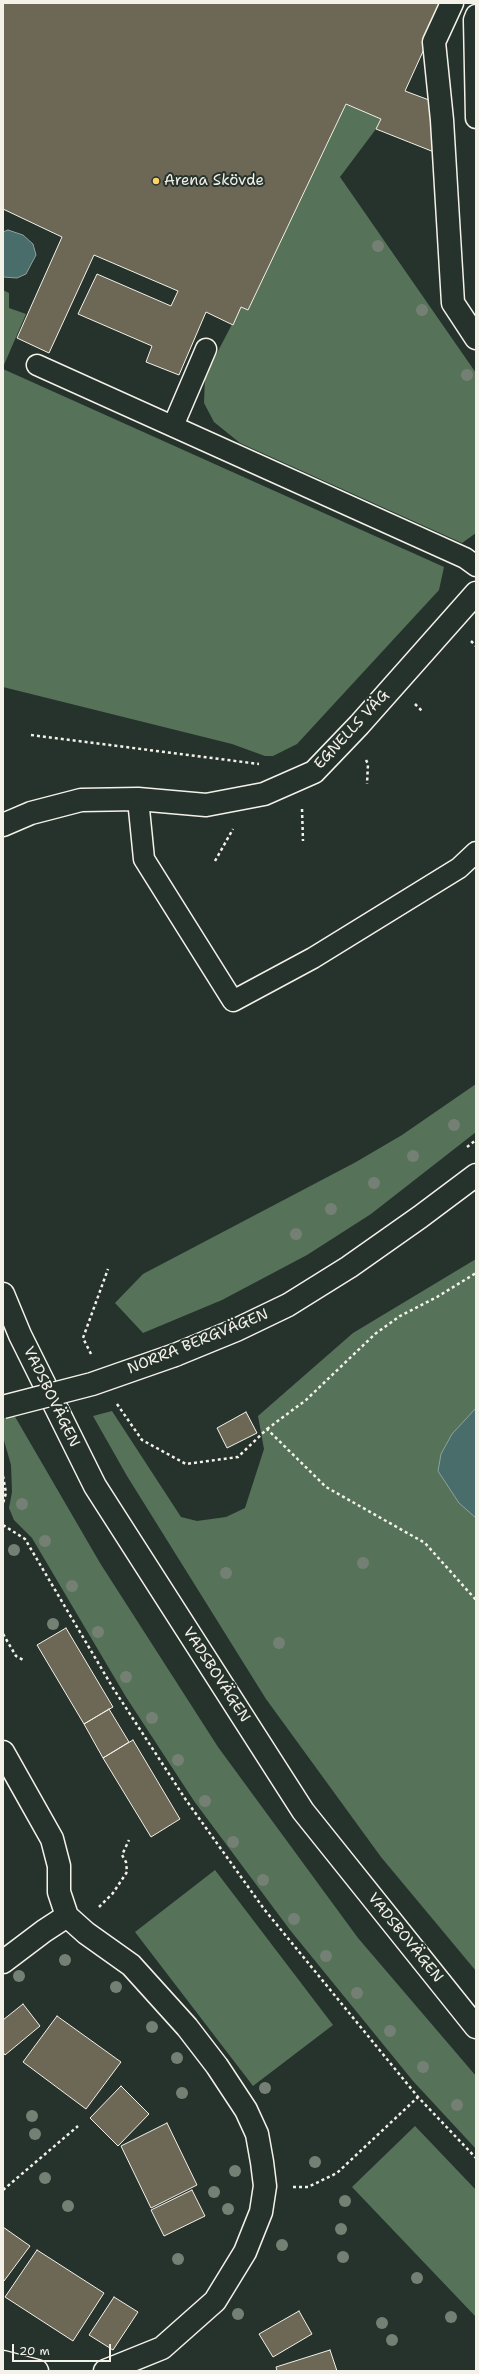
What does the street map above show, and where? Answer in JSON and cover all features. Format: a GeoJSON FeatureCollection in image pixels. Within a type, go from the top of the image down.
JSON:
{"type":"FeatureCollection","features":[{"type":"Feature","properties":{"kind":"street"},"geometry":{"type":"LineString","coordinates":[[452,3],[434,42],[437,121],[453,303],[476,338]]}},
{"type":"Feature","properties":{"kind":"street","name":"EGNELLS VÄG"},"geometry":{"type":"LineString","coordinates":[[3,825],[31,813],[80,800],[138,798],[206,805],[264,794],[314,772],[476,593]]}},
{"type":"Feature","properties":{"kind":"street","name":"NORRA BERGVÄGEN"},"geometry":{"type":"LineString","coordinates":[[3,1407],[92,1384],[175,1355],[236,1330],[288,1305],[362,1258],[476,1175]]}},
{"type":"Feature","properties":{"kind":"street","name":"VADSBOVÄGEN"},"geometry":{"type":"LineString","coordinates":[[3,1294],[20,1335],[95,1486],[299,1804],[476,2027]]}},
{"type":"Feature","properties":{"kind":"street"},"geometry":{"type":"LineString","coordinates":[[3,1752],[52,1839],[58,1866],[59,1892],[73,1922],[131,1965],[217,2066],[246,2110],[257,2134],[265,2186],[261,2212],[245,2252],[215,2301],[162,2348],[105,2371]]}},
{"type":"Feature","properties":{"kind":"street"},"geometry":{"type":"LineString","coordinates":[[3,1962],[73,1922]]}},
{"type":"Feature","properties":{"kind":"street"},"geometry":{"type":"LineString","coordinates":[[3,2362],[37,2371]]}},
{"type":"Feature","properties":{"kind":"lane"},"geometry":{"type":"LineString","coordinates":[[476,16],[474,20],[476,118]]}},
{"type":"Feature","properties":{"kind":"lane"},"geometry":{"type":"LineString","coordinates":[[173,426],[206,349]]}},
{"type":"Feature","properties":{"kind":"lane"},"geometry":{"type":"LineString","coordinates":[[36,365],[458,555],[476,566]]}},
{"type":"Feature","properties":{"kind":"lane"},"geometry":{"type":"LineString","coordinates":[[138,798],[144,859],[233,1001],[313,958],[459,868],[476,852]]}},
{"type":"Feature","properties":{"kind":"path"},"geometry":{"type":"LineString","coordinates":[[31,735],[264,764]]}},
{"type":"Feature","properties":{"kind":"path"},"geometry":{"type":"LineString","coordinates":[[364,758],[368,764],[367,784]]}},
{"type":"Feature","properties":{"kind":"path"},"geometry":{"type":"LineString","coordinates":[[302,805],[303,841]]}},
{"type":"Feature","properties":{"kind":"path"},"geometry":{"type":"LineString","coordinates":[[215,862],[236,824]]}},
{"type":"Feature","properties":{"kind":"path"},"geometry":{"type":"LineString","coordinates":[[462,1151],[476,1140]]}},
{"type":"Feature","properties":{"kind":"path"},"geometry":{"type":"LineString","coordinates":[[94,1358],[84,1338],[108,1269]]}},
{"type":"Feature","properties":{"kind":"path"},"geometry":{"type":"LineString","coordinates":[[114,1398],[120,1411],[142,1440],[186,1464],[238,1457],[267,1429],[306,1400],[375,1334],[400,1316],[437,1297],[476,1273]]}},
{"type":"Feature","properties":{"kind":"path"},"geometry":{"type":"LineString","coordinates":[[267,1429],[326,1487],[425,1543],[476,1600]]}},
{"type":"Feature","properties":{"kind":"path"},"geometry":{"type":"LineString","coordinates":[[3,1476],[6,1493],[3,1503]]}},
{"type":"Feature","properties":{"kind":"path"},"geometry":{"type":"LineString","coordinates":[[3,1525],[25,1539],[113,1688],[186,1800],[264,1909],[418,2097],[476,2158]]}},
{"type":"Feature","properties":{"kind":"path"},"geometry":{"type":"LineString","coordinates":[[3,1634],[16,1656],[23,1660]]}},
{"type":"Feature","properties":{"kind":"path"},"geometry":{"type":"LineString","coordinates":[[73,1922],[123,1881],[127,1872],[126,1862],[122,1855],[129,1840]]}},
{"type":"Feature","properties":{"kind":"path"},"geometry":{"type":"LineString","coordinates":[[265,2186],[308,2187],[337,2173],[418,2097]]}},
{"type":"Feature","properties":{"kind":"path"},"geometry":{"type":"LineString","coordinates":[[3,2190],[78,2126]]}},
{"type":"Feature","properties":{"kind":"green space"},"geometry":{"type":"Polygon","coordinates":[[[346,104],[381,119],[376,129],[340,177],[476,373],[476,533],[462,543],[240,443],[214,422],[204,403],[205,376],[241,307],[248,310],[346,104]]]}},
{"type":"Feature","properties":{"kind":"green space"},"geometry":{"type":"Polygon","coordinates":[[[3,290],[9,293],[9,308],[26,314],[3,367],[3,290]]]}},
{"type":"Feature","properties":{"kind":"green space"},"geometry":{"type":"Polygon","coordinates":[[[3,369],[444,567],[439,590],[297,744],[273,756],[265,756],[232,744],[3,687],[3,369]]]}},
{"type":"Feature","properties":{"kind":"green space"},"geometry":{"type":"Polygon","coordinates":[[[476,1084],[476,1132],[371,1214],[307,1255],[222,1300],[143,1333],[115,1303],[143,1274],[356,1162],[402,1135],[476,1084]]]}},
{"type":"Feature","properties":{"kind":"green space"},"geometry":{"type":"Polygon","coordinates":[[[476,1259],[476,1971],[381,1857],[266,1699],[127,1476],[93,1416],[112,1411],[181,1517],[197,1521],[226,1517],[245,1508],[264,1449],[258,1416],[353,1333],[476,1259]]]}},
{"type":"Feature","properties":{"kind":"green space"},"geometry":{"type":"Polygon","coordinates":[[[3,1396],[100,1563],[218,1747],[358,1938],[476,2076],[476,2149],[413,2081],[290,1930],[194,1801],[126,1697],[32,1538],[14,1520],[9,1508],[12,1492],[11,1465],[3,1437],[3,1396]]]}},
{"type":"Feature","properties":{"kind":"green space"},"geometry":{"type":"Polygon","coordinates":[[[215,1870],[333,2025],[253,2086],[135,1932],[215,1870]]]}},
{"type":"Feature","properties":{"kind":"green space"},"geometry":{"type":"Polygon","coordinates":[[[415,2126],[476,2190],[476,2317],[352,2187],[415,2126]]]}},
{"type":"Feature","properties":{"kind":"water"},"geometry":{"type":"Polygon","coordinates":[[[8,230],[23,235],[33,244],[36,255],[26,274],[17,278],[3,277],[3,232],[8,230]]]}},
{"type":"Feature","properties":{"kind":"water"},"geometry":{"type":"Polygon","coordinates":[[[476,1408],[476,1518],[459,1503],[438,1471],[441,1454],[452,1434],[476,1408]]]}},
{"type":"Feature","properties":{"kind":"building","name":"Arena Skövde"},"geometry":{"type":"Polygon","coordinates":[[[3,3],[445,3],[405,91],[429,100],[434,152],[376,129],[381,119],[346,104],[248,310],[241,307],[233,325],[206,312],[179,375],[146,362],[152,346],[78,314],[97,274],[171,306],[178,291],[94,255],[49,353],[17,338],[62,237],[3,209],[3,3]]]}},
{"type":"Feature","properties":{"kind":"building"},"geometry":{"type":"Polygon","coordinates":[[[246,1412],[257,1433],[227,1448],[217,1428],[246,1412]]]}},
{"type":"Feature","properties":{"kind":"building"},"geometry":{"type":"Polygon","coordinates":[[[66,1628],[113,1707],[84,1724],[37,1645],[66,1628]]]}},
{"type":"Feature","properties":{"kind":"building"},"geometry":{"type":"Polygon","coordinates":[[[109,1709],[129,1742],[103,1758],[84,1724],[109,1709]]]}},
{"type":"Feature","properties":{"kind":"building"},"geometry":{"type":"Polygon","coordinates":[[[133,1740],[180,1819],[151,1837],[103,1758],[133,1740]]]}},
{"type":"Feature","properties":{"kind":"building"},"geometry":{"type":"Polygon","coordinates":[[[23,2004],[40,2026],[5,2055],[3,2052],[3,2020],[23,2004]]]}},
{"type":"Feature","properties":{"kind":"building"},"geometry":{"type":"Polygon","coordinates":[[[57,2016],[121,2062],[86,2109],[23,2062],[57,2016]]]}},
{"type":"Feature","properties":{"kind":"building"},"geometry":{"type":"Polygon","coordinates":[[[121,2086],[149,2114],[118,2146],[90,2118],[121,2086]]]}},
{"type":"Feature","properties":{"kind":"building"},"geometry":{"type":"Polygon","coordinates":[[[167,2123],[197,2185],[151,2208],[121,2146],[167,2123]]]}},
{"type":"Feature","properties":{"kind":"building"},"geometry":{"type":"Polygon","coordinates":[[[192,2190],[205,2216],[164,2236],[151,2210],[192,2190]]]}},
{"type":"Feature","properties":{"kind":"building"},"geometry":{"type":"Polygon","coordinates":[[[3,2227],[30,2246],[4,2281],[3,2281],[3,2227]]]}},
{"type":"Feature","properties":{"kind":"building"},"geometry":{"type":"Polygon","coordinates":[[[37,2250],[104,2293],[73,2341],[5,2297],[37,2250]]]}},
{"type":"Feature","properties":{"kind":"building"},"geometry":{"type":"Polygon","coordinates":[[[114,2297],[138,2312],[113,2350],[89,2335],[114,2297]]]}},
{"type":"Feature","properties":{"kind":"building"},"geometry":{"type":"Polygon","coordinates":[[[299,2311],[312,2334],[273,2357],[259,2334],[299,2311]]]}},
{"type":"Feature","properties":{"kind":"building"},"geometry":{"type":"Polygon","coordinates":[[[330,2350],[337,2371],[277,2371],[276,2367],[330,2350]]]}},
{"type":"Feature","properties":{"kind":"place","name":"Arena Skövde"},"geometry":{"type":"Point","coordinates":[156,181]}}]}
